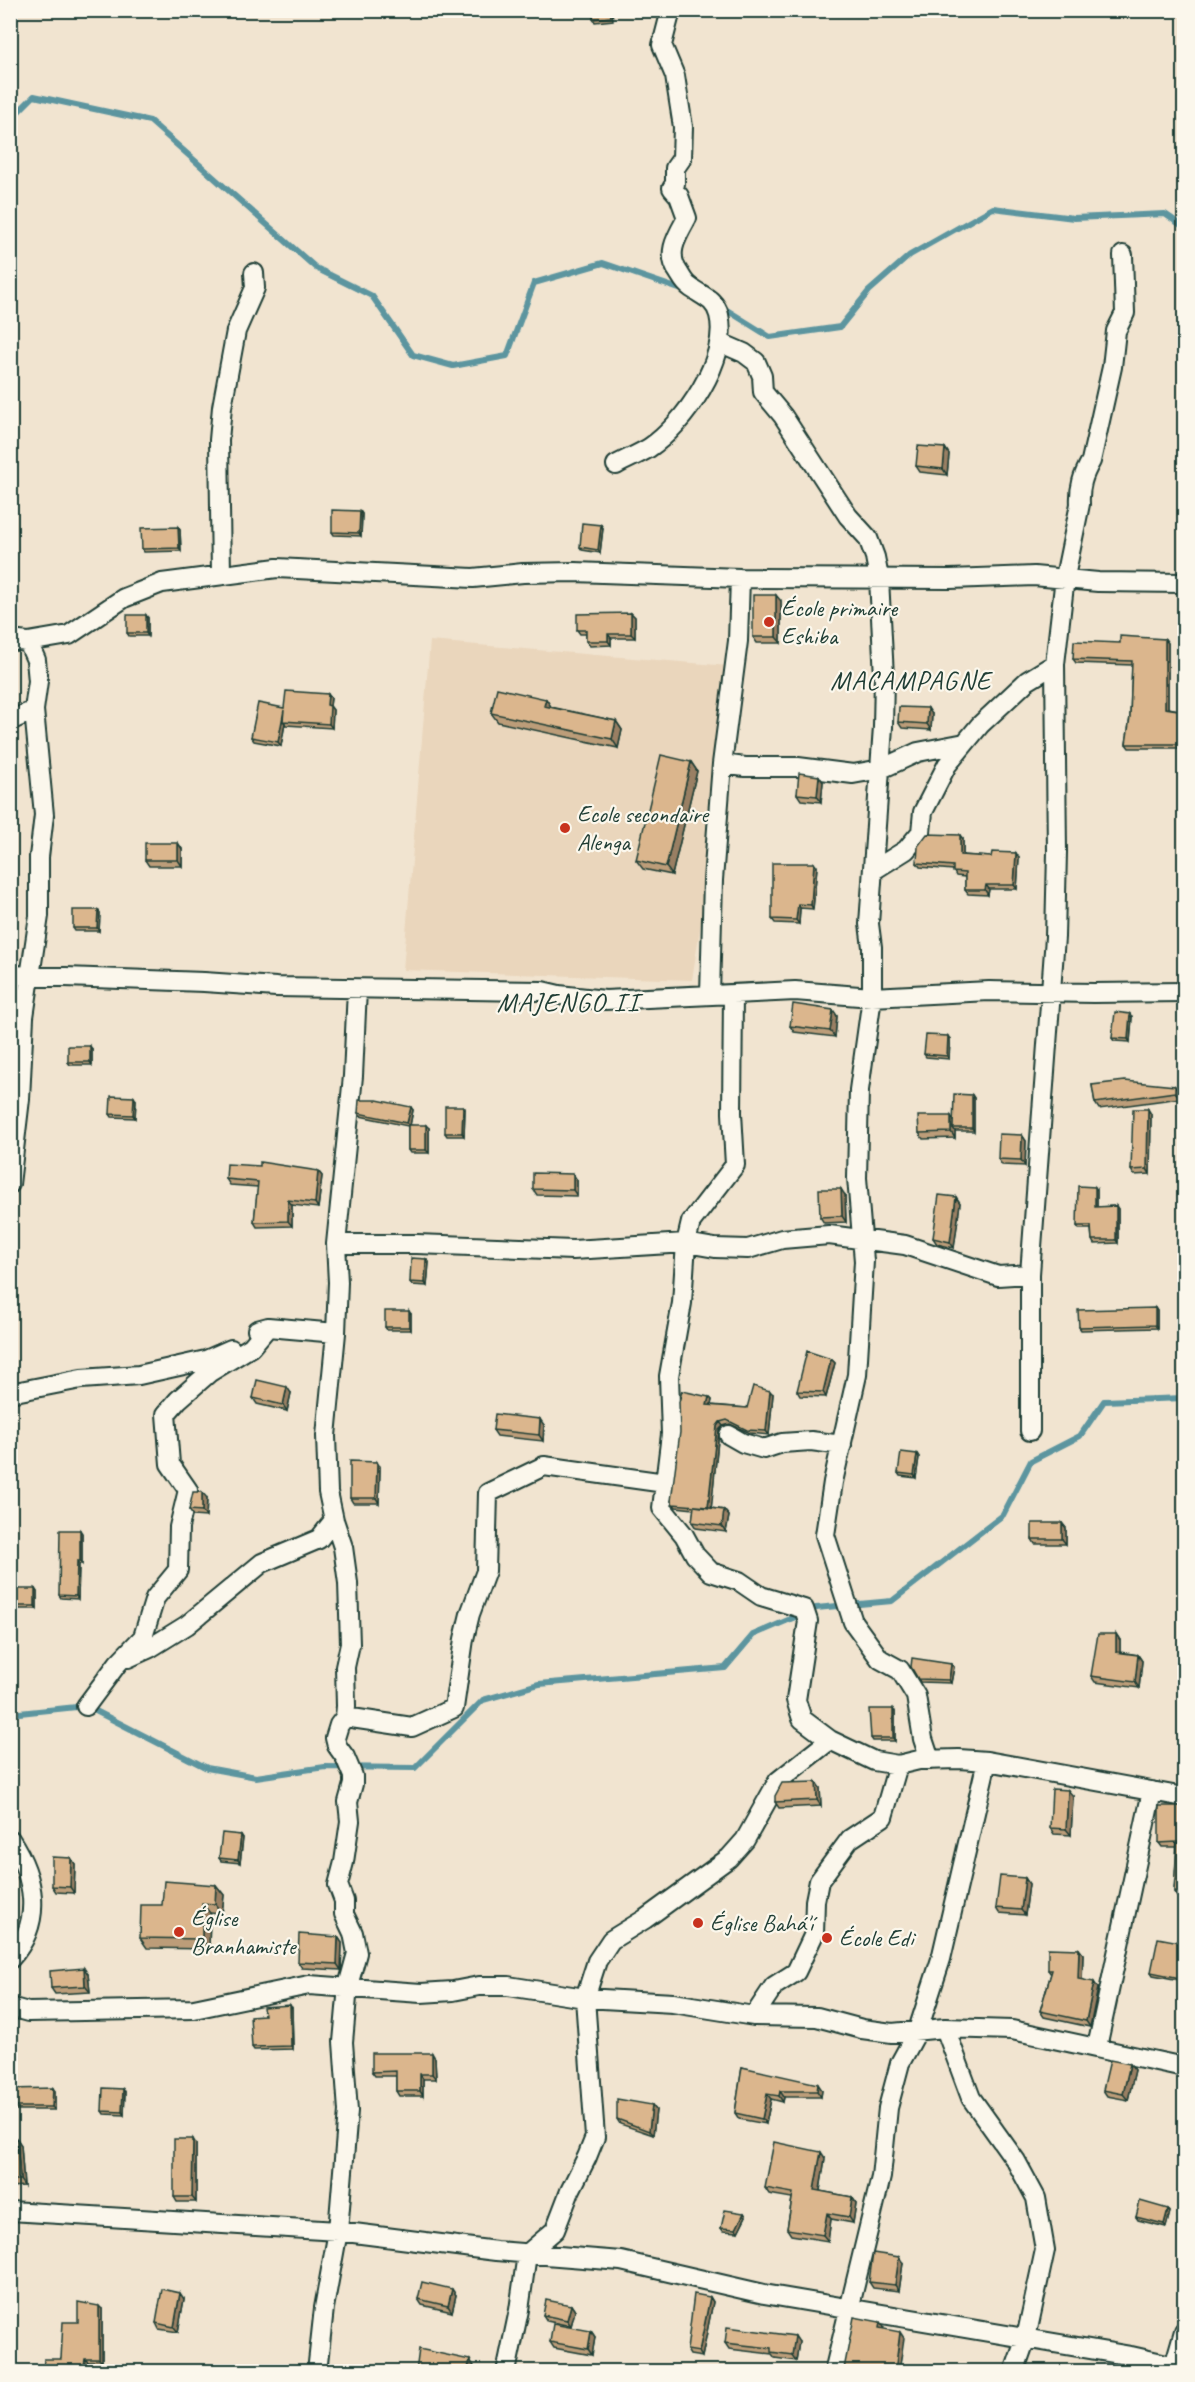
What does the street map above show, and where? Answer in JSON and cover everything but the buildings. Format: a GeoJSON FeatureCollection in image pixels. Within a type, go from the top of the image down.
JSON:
{"type":"FeatureCollection","features":[{"type":"Feature","properties":{"kind":"street"},"geometry":{"type":"LineString","coordinates":[[616,465],[649,447],[671,429],[697,396],[717,357],[721,343],[719,315],[711,300],[688,286],[672,264],[672,247],[687,218],[679,196],[672,188],[675,184],[675,168],[682,158],[683,128],[675,76],[662,45],[671,10]]}},
{"type":"Feature","properties":{"kind":"street"},"geometry":{"type":"LineString","coordinates":[[1030,1431],[1030,1274],[1051,992],[1057,852],[1055,664],[1065,577],[1080,504],[1081,483],[1091,461],[1112,367],[1116,331],[1125,313],[1123,255]]}},
{"type":"Feature","properties":{"kind":"street"},"geometry":{"type":"LineString","coordinates":[[221,574],[219,440],[222,407],[236,331],[255,288],[254,273]]}},
{"type":"Feature","properties":{"kind":"street"},"geometry":{"type":"LineString","coordinates":[[721,343],[744,353],[756,362],[762,376],[763,392],[783,416],[848,516],[868,538],[879,578],[884,677],[881,769],[869,924],[872,947],[872,997],[859,1090],[857,1178],[864,1261],[857,1375],[833,1482],[825,1535],[854,1622],[880,1659],[900,1670],[916,1696],[923,1739],[930,1760]]}},
{"type":"Feature","properties":{"kind":"street"},"geometry":{"type":"LineString","coordinates":[[19,641],[69,635],[124,598],[162,582],[278,568],[473,578],[523,573],[575,572],[740,578],[950,579],[1034,576],[1065,577],[1098,582],[1185,583]]}},
{"type":"Feature","properties":{"kind":"street"},"geometry":{"type":"LineString","coordinates":[[710,995],[713,880],[722,764],[738,641],[740,578]]}},
{"type":"Feature","properties":{"kind":"street"},"geometry":{"type":"LineString","coordinates":[[10,1184],[20,1099],[24,1017],[39,916],[39,857],[44,815],[34,710],[37,694],[36,660],[19,641]]}},
{"type":"Feature","properties":{"kind":"street"},"geometry":{"type":"LineString","coordinates":[[874,870],[906,850],[921,832],[923,812],[947,765],[980,725],[1027,681],[1055,664]]}},
{"type":"Feature","properties":{"kind":"street"},"geometry":{"type":"LineString","coordinates":[[10,722],[34,710]]}},
{"type":"Feature","properties":{"kind":"street"},"geometry":{"type":"LineString","coordinates":[[722,764],[798,766],[853,774],[881,769],[918,753],[965,743]]}},
{"type":"Feature","properties":{"kind":"street"},"geometry":{"type":"LineString","coordinates":[[10,975],[357,989],[542,991],[605,1000],[795,991],[872,997],[989,991],[1185,992]]}},
{"type":"Feature","properties":{"kind":"street"},"geometry":{"type":"LineString","coordinates":[[317,2372],[324,2308],[338,2231],[348,2111],[343,2042],[348,1986],[357,1953],[353,1933],[344,1914],[344,1901],[338,1879],[344,1862],[350,1821],[348,1802],[353,1776],[335,1738],[339,1725],[345,1717],[345,1667],[350,1644],[348,1583],[343,1547],[328,1492],[326,1436],[336,1333],[336,1244],[353,1076],[357,989]]}},
{"type":"Feature","properties":{"kind":"street"},"geometry":{"type":"LineString","coordinates":[[733,994],[732,1113],[735,1165],[691,1222],[686,1243],[682,1303],[669,1376],[671,1434],[662,1508],[684,1535],[695,1555],[711,1572],[739,1581],[761,1596],[804,1610],[808,1622],[796,1700],[802,1719],[830,1740],[874,1761],[898,1765],[930,1760],[987,1761],[1185,1797]]}},
{"type":"Feature","properties":{"kind":"street"},"geometry":{"type":"LineString","coordinates":[[336,1244],[417,1244],[573,1250],[686,1243],[715,1248],[748,1249],[782,1239],[829,1235],[905,1245],[998,1276],[1030,1274]]}},
{"type":"Feature","properties":{"kind":"street"},"geometry":{"type":"LineString","coordinates":[[10,1393],[81,1378],[139,1375],[206,1360],[231,1349],[251,1331],[268,1328],[336,1333]]}},
{"type":"Feature","properties":{"kind":"street"},"geometry":{"type":"LineString","coordinates":[[86,1706],[118,1663],[143,1636],[155,1598],[178,1570],[179,1527],[188,1490],[170,1464],[166,1414],[178,1400],[210,1372],[251,1347],[268,1328]]}},
{"type":"Feature","properties":{"kind":"street"},"geometry":{"type":"LineString","coordinates":[[729,1435],[743,1443],[764,1449],[782,1443],[812,1441],[842,1445]]}},
{"type":"Feature","properties":{"kind":"street"},"geometry":{"type":"LineString","coordinates":[[345,1717],[412,1727],[454,1708],[464,1639],[470,1614],[486,1571],[488,1493],[544,1466],[665,1483]]}},
{"type":"Feature","properties":{"kind":"street"},"geometry":{"type":"LineString","coordinates":[[118,1663],[150,1648],[187,1625],[262,1563],[319,1539],[334,1520]]}},
{"type":"Feature","properties":{"kind":"street"},"geometry":{"type":"LineString","coordinates":[[506,2372],[519,2310],[527,2254],[555,2230],[595,2137],[585,1998],[597,1961],[610,1940],[645,1919],[729,1858],[745,1840],[778,1781],[830,1740]]}},
{"type":"Feature","properties":{"kind":"street"},"geometry":{"type":"LineString","coordinates":[[834,2372],[881,2176],[888,2108],[900,2063],[918,2030],[941,1959],[987,1761]]}},
{"type":"Feature","properties":{"kind":"street"},"geometry":{"type":"LineString","coordinates":[[754,2016],[774,1986],[796,1972],[814,1934],[815,1901],[819,1881],[850,1839],[883,1817],[898,1765]]}},
{"type":"Feature","properties":{"kind":"street"},"geometry":{"type":"LineString","coordinates":[[1097,2047],[1152,1791]]}},
{"type":"Feature","properties":{"kind":"street"},"geometry":{"type":"LineString","coordinates":[[10,1839],[18,1851],[33,1888],[30,1928],[10,1959]]}},
{"type":"Feature","properties":{"kind":"street"},"geometry":{"type":"LineString","coordinates":[[10,2007],[28,2012],[194,2009],[309,1985],[421,1993],[453,1991],[479,1986],[508,1986],[585,1998],[673,2003],[754,2016],[817,2017],[892,2033],[945,2028],[1012,2030],[1185,2067]]}},
{"type":"Feature","properties":{"kind":"street"},"geometry":{"type":"LineString","coordinates":[[945,2028],[971,2098],[1016,2162],[1036,2198],[1046,2250],[1026,2338],[1014,2372]]}},
{"type":"Feature","properties":{"kind":"street"},"geometry":{"type":"LineString","coordinates":[[10,2211],[338,2231],[527,2254],[621,2261],[764,2294],[1131,2356],[1180,2367],[1185,2331]]}},
{"type":"Feature","properties":{"kind":"shaded area","name":"Ecole secondaire Alenga"},"geometry":{"type":"Polygon","coordinates":[[[430,641],[741,667],[692,980],[403,970],[430,641]]]}},
{"type":"Feature","properties":{"kind":"waterway"},"geometry":{"type":"LineString","coordinates":[[10,120],[34,96],[150,121],[316,268],[372,296],[413,355],[453,366],[507,356],[534,283],[603,263],[685,291]]}},
{"type":"Feature","properties":{"kind":"waterway"},"geometry":{"type":"LineString","coordinates":[[722,307],[770,337],[840,327],[869,291],[910,255],[993,208],[1074,218],[1165,214],[1184,227]]}},
{"type":"Feature","properties":{"kind":"waterway"},"geometry":{"type":"LineString","coordinates":[[10,1714],[86,1706],[207,1768],[256,1777],[325,1767],[415,1768],[483,1700],[539,1684],[725,1668],[753,1635],[816,1608],[892,1601],[1003,1515],[1031,1461],[1080,1436],[1104,1401],[1184,1398]]}},
{"type":"Feature","properties":{"kind":"place","name":"École primaire Eshiba"},"geometry":{"type":"Point","coordinates":[769,622]}},
{"type":"Feature","properties":{"kind":"place","name":"Ecole secondaire Alenga"},"geometry":{"type":"Point","coordinates":[565,828]}},
{"type":"Feature","properties":{"kind":"place","name":"Église Bahá'í"},"geometry":{"type":"Point","coordinates":[698,1923]}},
{"type":"Feature","properties":{"kind":"place","name":"Église Branhamiste"},"geometry":{"type":"Point","coordinates":[179,1932]}},
{"type":"Feature","properties":{"kind":"place","name":"École Edi"},"geometry":{"type":"Point","coordinates":[827,1938]}},
{"type":"Feature","properties":{"kind":"district","name":"MACAMPAGNE"},"geometry":{"type":"Point","coordinates":[911,680]}},
{"type":"Feature","properties":{"kind":"district","name":"MAJENGO II"},"geometry":{"type":"Point","coordinates":[568,1002]}}]}
